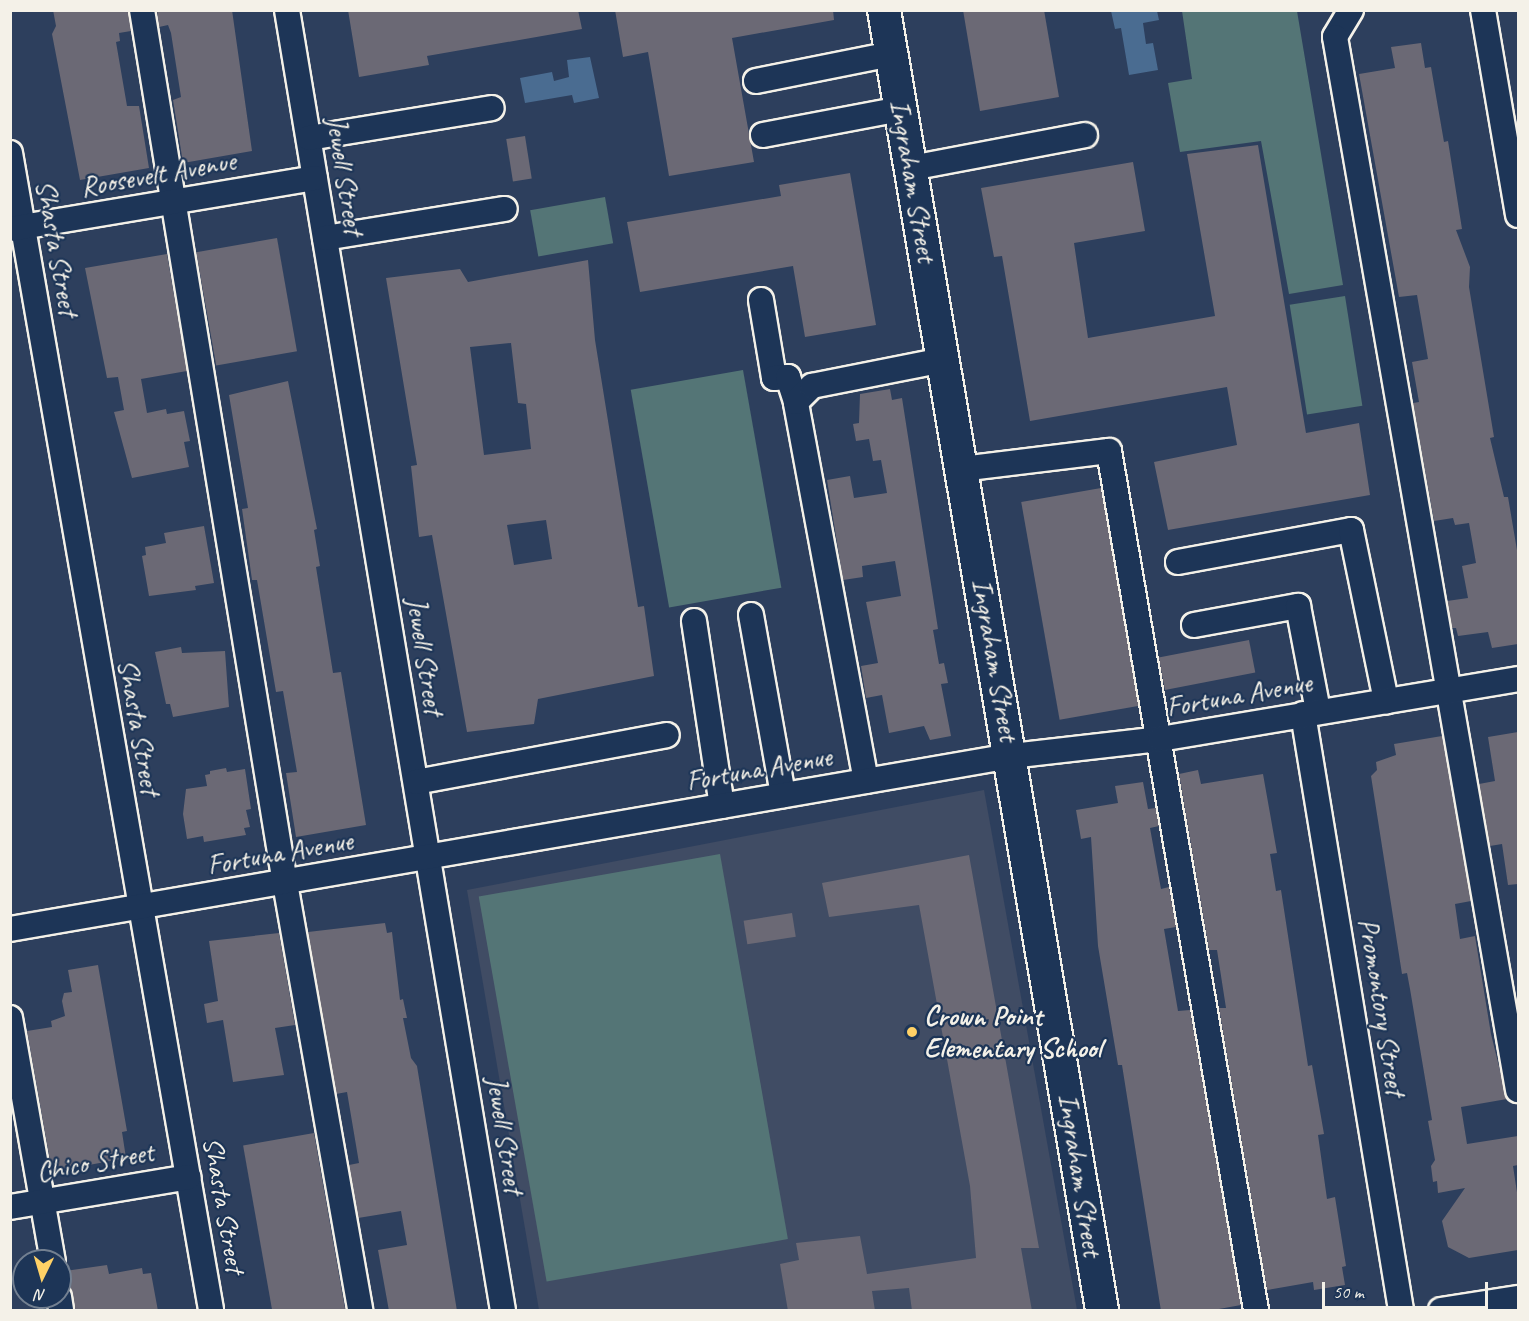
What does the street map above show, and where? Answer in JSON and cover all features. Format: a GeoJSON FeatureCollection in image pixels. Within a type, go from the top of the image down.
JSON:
{"type":"FeatureCollection","features":[{"type":"Feature","properties":{"kind":"main road","name":"Ingraham Street"},"geometry":{"type":"LineString","coordinates":[[884,10],[1011,756],[1102,1311]]}},
{"type":"Feature","properties":{"kind":"street"},"geometry":{"type":"LineString","coordinates":[[142,10],[285,883],[360,1311]]}},
{"type":"Feature","properties":{"kind":"street","name":"Jewell Street"},"geometry":{"type":"LineString","coordinates":[[287,10],[504,1311]]}},
{"type":"Feature","properties":{"kind":"street"},"geometry":{"type":"LineString","coordinates":[[1351,10],[1335,37],[1448,690],[1485,882],[1518,1090]]}},
{"type":"Feature","properties":{"kind":"street"},"geometry":{"type":"LineString","coordinates":[[1484,10],[1518,215]]}},
{"type":"Feature","properties":{"kind":"street"},"geometry":{"type":"LineString","coordinates":[[756,81],[891,54]]}},
{"type":"Feature","properties":{"kind":"street"},"geometry":{"type":"LineString","coordinates":[[309,138],[492,108]]}},
{"type":"Feature","properties":{"kind":"street"},"geometry":{"type":"LineString","coordinates":[[763,135],[900,109]]}},
{"type":"Feature","properties":{"kind":"street"},"geometry":{"type":"LineString","coordinates":[[911,168],[1086,135]]}},
{"type":"Feature","properties":{"kind":"street","name":"Shasta Street"},"geometry":{"type":"LineString","coordinates":[[10,153],[17,228],[189,1177],[211,1311]]}},
{"type":"Feature","properties":{"kind":"street","name":"Roosevelt Avenue"},"geometry":{"type":"LineString","coordinates":[[17,228],[315,178]]}},
{"type":"Feature","properties":{"kind":"street"},"geometry":{"type":"LineString","coordinates":[[325,238],[505,209]]}},
{"type":"Feature","properties":{"kind":"street"},"geometry":{"type":"LineString","coordinates":[[761,300],[774,378],[788,377],[796,402],[866,781]]}},
{"type":"Feature","properties":{"kind":"street"},"geometry":{"type":"LineString","coordinates":[[796,402],[812,386],[943,360]]}},
{"type":"Feature","properties":{"kind":"street"},"geometry":{"type":"LineString","coordinates":[[962,469],[1109,451],[1256,1311]]}},
{"type":"Feature","properties":{"kind":"street"},"geometry":{"type":"LineString","coordinates":[[1178,562],[1351,530],[1386,701]]}},
{"type":"Feature","properties":{"kind":"street","name":"Promontory Street"},"geometry":{"type":"LineString","coordinates":[[1194,625],[1298,606],[1311,712],[1401,1311]]}},
{"type":"Feature","properties":{"kind":"street"},"geometry":{"type":"LineString","coordinates":[[751,615],[783,795]]}},
{"type":"Feature","properties":{"kind":"street"},"geometry":{"type":"LineString","coordinates":[[693,621],[722,806]]}},
{"type":"Feature","properties":{"kind":"street","name":"Fortuna Avenue"},"geometry":{"type":"LineString","coordinates":[[10,929],[1011,756],[1160,739],[1518,679]]}},
{"type":"Feature","properties":{"kind":"street"},"geometry":{"type":"LineString","coordinates":[[416,782],[667,735]]}},
{"type":"Feature","properties":{"kind":"street"},"geometry":{"type":"LineString","coordinates":[[10,1018],[51,1249]]}},
{"type":"Feature","properties":{"kind":"street","name":"Chico Street"},"geometry":{"type":"LineString","coordinates":[[10,1207],[189,1177]]}},
{"type":"Feature","properties":{"kind":"street"},"geometry":{"type":"LineString","coordinates":[[1441,1311],[1518,1298]]}},
{"type":"Feature","properties":{"kind":"shaded area"},"geometry":{"type":"Polygon","coordinates":[[[1111,11],[1157,11],[1159,20],[1143,23],[1146,44],[1153,43],[1158,70],[1129,75],[1121,28],[1115,29],[1111,11]]]}},
{"type":"Feature","properties":{"kind":"shaded area"},"geometry":{"type":"Polygon","coordinates":[[[590,57],[599,98],[574,103],[572,95],[525,103],[520,78],[552,72],[554,81],[569,77],[567,60],[590,57]]]}},
{"type":"Feature","properties":{"kind":"shaded area"},"geometry":{"type":"Polygon","coordinates":[[[984,790],[1077,1310],[539,1310],[467,890],[984,790]]]}},
{"type":"Feature","properties":{"kind":"green space"},"geometry":{"type":"Polygon","coordinates":[[[1182,11],[1297,11],[1343,285],[1289,294],[1261,141],[1180,152],[1168,83],[1192,79],[1182,11]]]}},
{"type":"Feature","properties":{"kind":"green space"},"geometry":{"type":"Polygon","coordinates":[[[605,197],[613,243],[538,256],[530,210],[605,197]]]}},
{"type":"Feature","properties":{"kind":"green space"},"geometry":{"type":"Polygon","coordinates":[[[1345,296],[1362,406],[1307,414],[1290,305],[1345,296]]]}},
{"type":"Feature","properties":{"kind":"green space"},"geometry":{"type":"Polygon","coordinates":[[[743,370],[781,588],[669,607],[631,390],[743,370]]]}},
{"type":"Feature","properties":{"kind":"green space"},"geometry":{"type":"Polygon","coordinates":[[[720,854],[788,1239],[547,1282],[479,897],[720,854]]]}},
{"type":"Feature","properties":{"kind":"building"},"geometry":{"type":"Polygon","coordinates":[[[53,10],[128,10],[131,31],[119,33],[120,41],[116,42],[127,106],[139,106],[149,168],[80,180],[52,34],[56,26],[53,10]]]}},
{"type":"Feature","properties":{"kind":"building"},"geometry":{"type":"Polygon","coordinates":[[[157,10],[232,10],[252,151],[183,163],[173,100],[181,97],[171,33],[168,25],[159,27],[157,10]]]}},
{"type":"Feature","properties":{"kind":"building"},"geometry":{"type":"Polygon","coordinates":[[[348,10],[578,10],[582,29],[427,56],[429,65],[359,77],[348,10]]]}},
{"type":"Feature","properties":{"kind":"building"},"geometry":{"type":"Polygon","coordinates":[[[615,10],[833,10],[834,20],[732,38],[754,162],[669,176],[648,52],[623,57],[615,10]]]}},
{"type":"Feature","properties":{"kind":"building"},"geometry":{"type":"Polygon","coordinates":[[[963,10],[1044,10],[1059,97],[980,111],[963,10]]]}},
{"type":"Feature","properties":{"kind":"building"},"geometry":{"type":"Polygon","coordinates":[[[1421,43],[1425,68],[1431,67],[1444,142],[1448,141],[1462,229],[1456,230],[1470,267],[1469,287],[1494,437],[1490,438],[1504,497],[1508,497],[1518,556],[1518,644],[1492,648],[1488,632],[1458,636],[1456,628],[1452,628],[1447,601],[1468,598],[1462,566],[1476,563],[1469,523],[1455,525],[1453,518],[1434,521],[1413,403],[1419,402],[1412,362],[1428,359],[1417,295],[1399,297],[1359,74],[1395,68],[1391,47],[1421,43]]]}},
{"type":"Feature","properties":{"kind":"building"},"geometry":{"type":"Polygon","coordinates":[[[525,136],[532,178],[513,181],[506,139],[525,136]]]}},
{"type":"Feature","properties":{"kind":"building"},"geometry":{"type":"Polygon","coordinates":[[[1258,145],[1306,433],[1359,423],[1370,495],[1168,530],[1154,462],[1237,445],[1227,387],[1030,421],[1002,256],[994,257],[981,188],[1133,162],[1145,231],[1074,243],[1088,338],[1215,316],[1187,154],[1258,145]]]}},
{"type":"Feature","properties":{"kind":"building"},"geometry":{"type":"Polygon","coordinates":[[[850,173],[876,325],[805,337],[793,266],[640,292],[627,222],[781,196],[779,185],[850,173]]]}},
{"type":"Feature","properties":{"kind":"building"},"geometry":{"type":"Polygon","coordinates":[[[277,238],[297,351],[216,365],[196,252],[277,238]]]}},
{"type":"Feature","properties":{"kind":"building"},"geometry":{"type":"Polygon","coordinates":[[[167,254],[187,371],[141,379],[147,413],[166,409],[167,414],[184,411],[190,441],[184,442],[189,467],[132,478],[114,412],[124,410],[118,377],[107,378],[85,268],[167,254]]]}},
{"type":"Feature","properties":{"kind":"building"},"geometry":{"type":"Polygon","coordinates":[[[588,260],[595,340],[638,607],[644,606],[654,676],[538,699],[534,724],[467,732],[432,535],[419,537],[411,466],[417,465],[386,278],[460,269],[468,282],[588,260]],[[511,343],[470,347],[484,455],[531,449],[526,404],[518,403],[511,343]],[[546,520],[507,525],[514,565],[552,559],[546,520]]]}},
{"type":"Feature","properties":{"kind":"building"},"geometry":{"type":"Polygon","coordinates":[[[288,381],[317,529],[314,530],[320,566],[316,567],[333,673],[341,672],[366,825],[296,837],[286,773],[297,772],[283,691],[276,692],[257,580],[252,580],[242,509],[248,508],[229,395],[288,381]]]}},
{"type":"Feature","properties":{"kind":"building"},"geometry":{"type":"Polygon","coordinates":[[[890,389],[892,400],[902,398],[938,629],[933,630],[939,664],[944,663],[948,683],[941,684],[951,736],[930,740],[924,726],[889,733],[882,695],[866,698],[861,666],[878,663],[866,602],[901,596],[895,561],[862,566],[863,577],[843,580],[827,480],[850,476],[854,498],[887,493],[881,460],[873,461],[869,439],[856,441],[853,424],[859,423],[860,394],[890,389]]]}},
{"type":"Feature","properties":{"kind":"building"},"geometry":{"type":"Polygon","coordinates":[[[1101,488],[1139,706],[1060,720],[1021,502],[1101,488]]]}},
{"type":"Feature","properties":{"kind":"building"},"geometry":{"type":"Polygon","coordinates":[[[204,526],[214,583],[195,586],[196,590],[149,596],[142,556],[146,555],[145,547],[166,543],[164,533],[204,526]]]}},
{"type":"Feature","properties":{"kind":"building"},"geometry":{"type":"Polygon","coordinates":[[[1249,640],[1255,672],[1165,690],[1159,658],[1249,640]]]}},
{"type":"Feature","properties":{"kind":"building"},"geometry":{"type":"Polygon","coordinates":[[[181,647],[182,653],[225,651],[229,707],[173,717],[170,704],[166,704],[155,652],[181,647]]]}},
{"type":"Feature","properties":{"kind":"building"},"geometry":{"type":"Polygon","coordinates":[[[1518,732],[1518,884],[1508,885],[1502,844],[1490,846],[1479,784],[1495,781],[1488,737],[1518,732]]]}},
{"type":"Feature","properties":{"kind":"building"},"geometry":{"type":"Polygon","coordinates":[[[1442,736],[1471,901],[1455,904],[1460,939],[1475,936],[1491,1034],[1507,1099],[1461,1107],[1467,1144],[1518,1136],[1518,1165],[1513,1166],[1518,1199],[1518,1250],[1469,1258],[1448,1247],[1442,1221],[1465,1188],[1438,1193],[1437,1181],[1433,1182],[1431,1166],[1435,1160],[1428,1121],[1432,1120],[1407,973],[1402,974],[1371,776],[1377,770],[1376,762],[1396,755],[1394,744],[1442,736]]]}},
{"type":"Feature","properties":{"kind":"building"},"geometry":{"type":"Polygon","coordinates":[[[226,768],[227,772],[245,769],[251,809],[246,810],[250,827],[244,828],[246,835],[204,842],[203,836],[187,839],[183,814],[186,789],[207,786],[205,775],[210,774],[210,771],[226,768]]]}},
{"type":"Feature","properties":{"kind":"building"},"geometry":{"type":"Polygon","coordinates":[[[1198,770],[1201,784],[1263,774],[1277,853],[1270,854],[1276,891],[1281,890],[1308,1066],[1312,1065],[1324,1134],[1318,1135],[1327,1199],[1335,1197],[1346,1266],[1342,1267],[1345,1285],[1314,1290],[1313,1282],[1267,1290],[1219,1008],[1226,1008],[1217,950],[1209,950],[1179,774],[1198,770]]]}},
{"type":"Feature","properties":{"kind":"building"},"geometry":{"type":"Polygon","coordinates":[[[1143,782],[1148,809],[1156,808],[1159,826],[1150,828],[1161,889],[1169,887],[1176,927],[1164,929],[1178,1011],[1190,1010],[1241,1305],[1208,1311],[1161,1311],[1122,1065],[1118,1065],[1098,946],[1091,837],[1081,839],[1076,810],[1118,803],[1115,786],[1143,782]]]}},
{"type":"Feature","properties":{"kind":"building"},"geometry":{"type":"Polygon","coordinates":[[[969,855],[1039,1248],[1021,1248],[1032,1311],[912,1311],[909,1288],[872,1291],[875,1311],[788,1311],[780,1264],[799,1260],[796,1243],[860,1236],[867,1274],[976,1258],[970,1186],[919,905],[829,917],[822,883],[969,855]]]}},
{"type":"Feature","properties":{"kind":"building"},"geometry":{"type":"Polygon","coordinates":[[[792,913],[796,937],[747,944],[744,921],[792,913]]]}},
{"type":"Feature","properties":{"kind":"building"},"geometry":{"type":"Polygon","coordinates":[[[385,923],[387,933],[392,932],[400,1000],[403,999],[407,1018],[403,1018],[411,1058],[417,1066],[457,1311],[389,1311],[378,1250],[407,1245],[401,1211],[358,1218],[349,1165],[359,1163],[347,1092],[336,1094],[308,932],[385,923]]]}},
{"type":"Feature","properties":{"kind":"building"},"geometry":{"type":"Polygon","coordinates":[[[279,933],[295,1025],[275,1028],[284,1075],[233,1082],[223,1020],[207,1023],[204,1004],[218,1001],[209,941],[279,933]]]}},
{"type":"Feature","properties":{"kind":"building"},"geometry":{"type":"Polygon","coordinates":[[[98,965],[127,1131],[122,1132],[126,1158],[52,1172],[27,1031],[52,1027],[51,1021],[65,1016],[62,1001],[64,993],[72,992],[68,970],[98,965]]]}},
{"type":"Feature","properties":{"kind":"building"},"geometry":{"type":"Polygon","coordinates":[[[314,1133],[345,1310],[272,1310],[243,1146],[314,1133]]]}},
{"type":"Feature","properties":{"kind":"building"},"geometry":{"type":"Polygon","coordinates":[[[107,1265],[109,1274],[142,1268],[143,1274],[151,1273],[158,1311],[75,1311],[72,1299],[72,1270],[107,1265]]]}},
{"type":"Feature","properties":{"kind":"place","name":"Crown Point Elementary School"},"geometry":{"type":"Point","coordinates":[912,1032]}}]}
